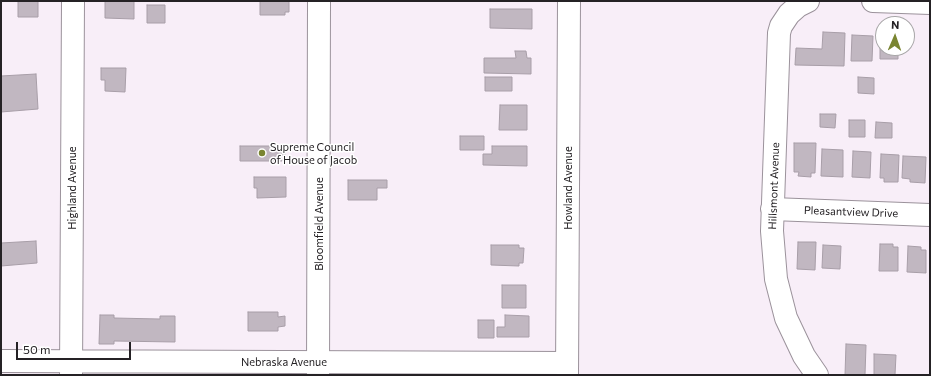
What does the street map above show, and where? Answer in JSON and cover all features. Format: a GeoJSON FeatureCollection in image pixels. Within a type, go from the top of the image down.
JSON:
{"type":"FeatureCollection","features":[{"type":"Feature","properties":{"kind":"street","name":"Highland Avenue"},"geometry":{"type":"LineString","coordinates":[[72,368],[73,1]]}},
{"type":"Feature","properties":{"kind":"street","name":"Bloomfield Avenue"},"geometry":{"type":"LineString","coordinates":[[318,368],[320,1]]}},
{"type":"Feature","properties":{"kind":"street","name":"Howland Avenue"},"geometry":{"type":"LineString","coordinates":[[567,369],[569,1]]}},
{"type":"Feature","properties":{"kind":"street","name":"Hillsmont Avenue"},"geometry":{"type":"LineString","coordinates":[[808,1],[798,6],[789,14],[781,26],[779,33],[772,209],[772,247],[779,294],[786,318],[796,340],[817,375]]}},
{"type":"Feature","properties":{"kind":"street"},"geometry":{"type":"LineString","coordinates":[[873,1],[930,3]]}},
{"type":"Feature","properties":{"kind":"street","name":"Pleasantview Drive"},"geometry":{"type":"LineString","coordinates":[[772,209],[930,215]]}},
{"type":"Feature","properties":{"kind":"street","name":"Nebraska Avenue"},"geometry":{"type":"LineString","coordinates":[[1,361],[72,368],[567,369]]}},
{"type":"Feature","properties":{"kind":"building"},"geometry":{"type":"Polygon","coordinates":[[[18,1],[38,1],[38,17],[18,17],[18,1]]]}},
{"type":"Feature","properties":{"kind":"building"},"geometry":{"type":"Polygon","coordinates":[[[105,1],[134,1],[134,19],[105,18],[105,1]]]}},
{"type":"Feature","properties":{"kind":"building"},"geometry":{"type":"Polygon","coordinates":[[[260,1],[289,1],[289,12],[285,12],[285,15],[260,15],[260,1]]]}},
{"type":"Feature","properties":{"kind":"building"},"geometry":{"type":"Polygon","coordinates":[[[147,5],[165,5],[165,23],[147,23],[147,5]]]}},
{"type":"Feature","properties":{"kind":"building"},"geometry":{"type":"Polygon","coordinates":[[[490,9],[532,9],[532,29],[490,28],[490,9]]]}},
{"type":"Feature","properties":{"kind":"building"},"geometry":{"type":"Polygon","coordinates":[[[823,32],[845,33],[844,66],[795,65],[796,48],[822,49],[823,32]]]}},
{"type":"Feature","properties":{"kind":"building"},"geometry":{"type":"Polygon","coordinates":[[[852,35],[873,36],[872,61],[851,61],[852,35]]]}},
{"type":"Feature","properties":{"kind":"building"},"geometry":{"type":"Polygon","coordinates":[[[515,51],[526,51],[527,58],[531,58],[531,74],[484,73],[484,58],[516,58],[515,51]]]}},
{"type":"Feature","properties":{"kind":"building"},"geometry":{"type":"Polygon","coordinates":[[[880,56],[898,56],[898,59],[880,59],[880,56]]]}},
{"type":"Feature","properties":{"kind":"building"},"geometry":{"type":"Polygon","coordinates":[[[101,68],[126,68],[125,92],[105,91],[105,80],[101,80],[101,68]]]}},
{"type":"Feature","properties":{"kind":"building"},"geometry":{"type":"Polygon","coordinates":[[[36,74],[38,109],[1,112],[1,76],[36,74]]]}},
{"type":"Feature","properties":{"kind":"building"},"geometry":{"type":"Polygon","coordinates":[[[485,77],[512,77],[512,91],[485,91],[485,77]]]}},
{"type":"Feature","properties":{"kind":"building"},"geometry":{"type":"Polygon","coordinates":[[[858,77],[874,78],[874,94],[858,93],[858,77]]]}},
{"type":"Feature","properties":{"kind":"building"},"geometry":{"type":"Polygon","coordinates":[[[500,105],[527,105],[527,130],[499,130],[500,105]]]}},
{"type":"Feature","properties":{"kind":"building"},"geometry":{"type":"Polygon","coordinates":[[[820,114],[836,114],[835,128],[820,127],[820,114]]]}},
{"type":"Feature","properties":{"kind":"building"},"geometry":{"type":"Polygon","coordinates":[[[849,120],[865,120],[865,137],[849,137],[849,120]]]}},
{"type":"Feature","properties":{"kind":"building"},"geometry":{"type":"Polygon","coordinates":[[[876,122],[892,123],[892,138],[875,138],[876,122]]]}},
{"type":"Feature","properties":{"kind":"building"},"geometry":{"type":"Polygon","coordinates":[[[460,136],[484,136],[484,150],[460,150],[460,136]]]}},
{"type":"Feature","properties":{"kind":"building"},"geometry":{"type":"Polygon","coordinates":[[[794,143],[816,143],[815,173],[811,173],[811,177],[798,176],[799,172],[794,172],[794,143]]]}},
{"type":"Feature","properties":{"kind":"building","name":"Supreme Council of House of Jacob"},"geometry":{"type":"Polygon","coordinates":[[[240,146],[281,146],[281,150],[285,151],[285,155],[281,155],[282,161],[240,161],[240,146]]]}},
{"type":"Feature","properties":{"kind":"building"},"geometry":{"type":"Polygon","coordinates":[[[492,146],[527,146],[527,166],[483,165],[483,154],[492,154],[492,146]]]}},
{"type":"Feature","properties":{"kind":"building"},"geometry":{"type":"Polygon","coordinates":[[[822,149],[843,150],[843,177],[821,176],[822,149]]]}},
{"type":"Feature","properties":{"kind":"building"},"geometry":{"type":"Polygon","coordinates":[[[853,151],[871,152],[870,178],[852,177],[853,151]]]}},
{"type":"Feature","properties":{"kind":"building"},"geometry":{"type":"Polygon","coordinates":[[[881,154],[899,155],[898,182],[884,182],[884,178],[880,178],[881,154]]]}},
{"type":"Feature","properties":{"kind":"building"},"geometry":{"type":"Polygon","coordinates":[[[903,156],[926,157],[925,183],[910,182],[910,179],[902,178],[903,156]]]}},
{"type":"Feature","properties":{"kind":"building"},"geometry":{"type":"Polygon","coordinates":[[[254,177],[286,177],[286,197],[257,198],[257,188],[254,188],[254,177]]]}},
{"type":"Feature","properties":{"kind":"building"},"geometry":{"type":"Polygon","coordinates":[[[348,180],[387,180],[387,188],[377,188],[377,200],[348,200],[348,180]]]}},
{"type":"Feature","properties":{"kind":"building"},"geometry":{"type":"Polygon","coordinates":[[[36,241],[37,263],[1,266],[1,243],[36,241]]]}},
{"type":"Feature","properties":{"kind":"building"},"geometry":{"type":"Polygon","coordinates":[[[798,242],[816,242],[815,270],[797,269],[798,242]]]}},
{"type":"Feature","properties":{"kind":"building"},"geometry":{"type":"Polygon","coordinates":[[[880,244],[893,244],[893,247],[898,247],[898,271],[879,271],[880,244]]]}},
{"type":"Feature","properties":{"kind":"building"},"geometry":{"type":"Polygon","coordinates":[[[491,245],[519,245],[519,248],[524,248],[523,263],[519,263],[519,266],[491,265],[491,245]]]}},
{"type":"Feature","properties":{"kind":"building"},"geometry":{"type":"Polygon","coordinates":[[[823,245],[841,246],[840,269],[822,268],[823,245]]]}},
{"type":"Feature","properties":{"kind":"building"},"geometry":{"type":"Polygon","coordinates":[[[908,246],[921,247],[921,250],[926,250],[926,273],[907,272],[908,246]]]}},
{"type":"Feature","properties":{"kind":"building"},"geometry":{"type":"Polygon","coordinates":[[[502,285],[526,285],[526,308],[502,308],[502,285]]]}},
{"type":"Feature","properties":{"kind":"building"},"geometry":{"type":"Polygon","coordinates":[[[248,312],[278,312],[278,317],[285,316],[285,326],[278,327],[278,331],[248,331],[248,312]]]}},
{"type":"Feature","properties":{"kind":"building"},"geometry":{"type":"Polygon","coordinates":[[[100,315],[114,315],[114,318],[160,319],[160,316],[175,316],[175,342],[114,341],[114,344],[99,344],[100,315]]]}},
{"type":"Feature","properties":{"kind":"building"},"geometry":{"type":"Polygon","coordinates":[[[505,315],[529,316],[529,337],[497,337],[497,327],[505,327],[505,315]]]}},
{"type":"Feature","properties":{"kind":"building"},"geometry":{"type":"Polygon","coordinates":[[[478,320],[494,320],[494,338],[478,338],[478,320]]]}},
{"type":"Feature","properties":{"kind":"building"},"geometry":{"type":"Polygon","coordinates":[[[846,344],[866,345],[865,375],[845,375],[846,344]]]}},
{"type":"Feature","properties":{"kind":"building"},"geometry":{"type":"Polygon","coordinates":[[[874,354],[896,355],[895,375],[874,375],[874,354]]]}},
{"type":"Feature","properties":{"kind":"place","name":"Supreme Council of House of Jacob"},"geometry":{"type":"Point","coordinates":[262,153]}}]}
